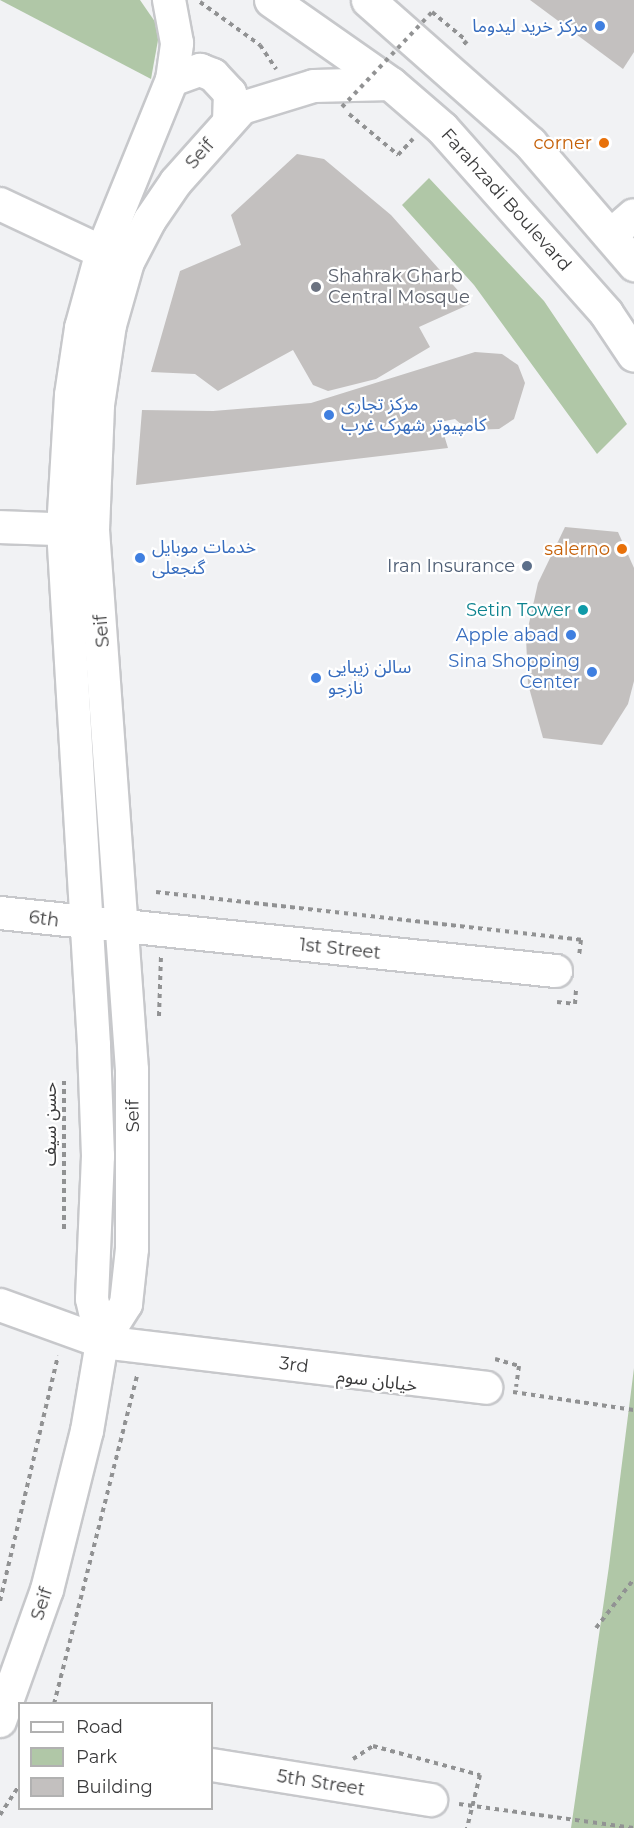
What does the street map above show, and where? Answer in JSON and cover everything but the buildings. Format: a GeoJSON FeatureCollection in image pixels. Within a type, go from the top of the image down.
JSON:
{"type":"FeatureCollection","features":[{"type":"Feature","properties":{"kind":"main road","name":"Farahzadi Boulevard"},"geometry":{"type":"LineString","coordinates":[[271,0],[391,84],[473,159],[606,313],[634,355]]}},
{"type":"Feature","properties":{"kind":"main road"},"geometry":{"type":"LineString","coordinates":[[368,0],[623,225],[634,264]]}},
{"type":"Feature","properties":{"kind":"street","name":"Seif"},"geometry":{"type":"LineString","coordinates":[[102,1342],[92,1299],[98,1156],[87,925],[75,362],[102,252],[172,80],[177,43],[169,0]]}},
{"type":"Feature","properties":{"kind":"street"},"geometry":{"type":"LineString","coordinates":[[172,80],[200,70],[213,75],[230,93],[229,120]]}},
{"type":"Feature","properties":{"kind":"street","name":"Seif"},"geometry":{"type":"LineString","coordinates":[[6,1713],[62,1538],[102,1342],[126,1304],[132,1249],[133,1082],[124,927],[78,530],[110,325],[128,262],[176,182],[229,120],[257,100],[280,92],[391,84]]}},
{"type":"Feature","properties":{"kind":"street"},"geometry":{"type":"LineString","coordinates":[[0,204],[102,252]]}},
{"type":"Feature","properties":{"kind":"street"},"geometry":{"type":"LineString","coordinates":[[0,527],[78,530]]}},
{"type":"Feature","properties":{"kind":"street","name":"6th"},"geometry":{"type":"LineString","coordinates":[[0,913],[87,925],[124,927]]}},
{"type":"Feature","properties":{"kind":"street","name":"1st Street"},"geometry":{"type":"LineString","coordinates":[[124,927],[556,971]]}},
{"type":"Feature","properties":{"kind":"street","name":"3rd"},"geometry":{"type":"LineString","coordinates":[[0,1305],[102,1342],[485,1373]]}},
{"type":"Feature","properties":{"kind":"street","name":"5th Street"},"geometry":{"type":"LineString","coordinates":[[213,1765],[431,1800]]}},
{"type":"Feature","properties":{"kind":"path"},"geometry":{"type":"LineString","coordinates":[[196,0],[260,45],[279,74]]}},
{"type":"Feature","properties":{"kind":"path"},"geometry":{"type":"LineString","coordinates":[[398,155],[342,108],[432,12],[468,41]]}},
{"type":"Feature","properties":{"kind":"path","name":"حسن سیف"},"geometry":{"type":"LineString","coordinates":[[63,1241],[64,1066]]}},
{"type":"Feature","properties":{"kind":"path"},"geometry":{"type":"LineString","coordinates":[[0,1601],[61,1342]]}},
{"type":"Feature","properties":{"kind":"path"},"geometry":{"type":"LineString","coordinates":[[55,1702],[139,1365]]}},
{"type":"Feature","properties":{"kind":"path"},"geometry":{"type":"LineString","coordinates":[[485,1373],[519,1366],[514,1404]]}},
{"type":"Feature","properties":{"kind":"path"},"geometry":{"type":"LineString","coordinates":[[485,1373],[634,1410]]}},
{"type":"Feature","properties":{"kind":"path"},"geometry":{"type":"LineString","coordinates":[[596,1628],[634,1579]]}},
{"type":"Feature","properties":{"kind":"path"},"geometry":{"type":"LineString","coordinates":[[0,1815],[18,1787]]}},
{"type":"Feature","properties":{"kind":"path"},"geometry":{"type":"LineString","coordinates":[[431,1800],[634,1828]]}},
{"type":"Feature","properties":{"kind":"green space"},"geometry":{"type":"Polygon","coordinates":[[[0,0],[140,0],[160,29],[151,79],[0,0]]]}},
{"type":"Feature","properties":{"kind":"green space"},"geometry":{"type":"Polygon","coordinates":[[[429,178],[544,301],[627,424],[597,454],[474,285],[402,205],[429,178]]]}},
{"type":"Feature","properties":{"kind":"green space"},"geometry":{"type":"Polygon","coordinates":[[[634,1368],[634,1828],[571,1828],[609,1566],[634,1368]]]}},
{"type":"Feature","properties":{"kind":"place","name":"مرکز خرید لیدوما"},"geometry":{"type":"Point","coordinates":[600,26]}},
{"type":"Feature","properties":{"kind":"place","name":"corner"},"geometry":{"type":"Point","coordinates":[604,143]}},
{"type":"Feature","properties":{"kind":"place","name":"Shahrak Gharb Central Mosque"},"geometry":{"type":"Point","coordinates":[316,287]}},
{"type":"Feature","properties":{"kind":"place","name":"مرکز تجاری کامپیوتر شهرک غرب"},"geometry":{"type":"Point","coordinates":[329,415]}},
{"type":"Feature","properties":{"kind":"place","name":"salerno"},"geometry":{"type":"Point","coordinates":[622,549]}},
{"type":"Feature","properties":{"kind":"place","name":"خدمات موبایل گنجعلی"},"geometry":{"type":"Point","coordinates":[140,558]}},
{"type":"Feature","properties":{"kind":"place","name":"Iran Insurance"},"geometry":{"type":"Point","coordinates":[527,566]}},
{"type":"Feature","properties":{"kind":"place","name":"Setin Tower"},"geometry":{"type":"Point","coordinates":[583,610]}},
{"type":"Feature","properties":{"kind":"place","name":"Apple abad"},"geometry":{"type":"Point","coordinates":[571,635]}},
{"type":"Feature","properties":{"kind":"place","name":"Sina Shopping Center"},"geometry":{"type":"Point","coordinates":[592,672]}},
{"type":"Feature","properties":{"kind":"place","name":"سالن زیبایی نازجو"},"geometry":{"type":"Point","coordinates":[316,678]}}]}
